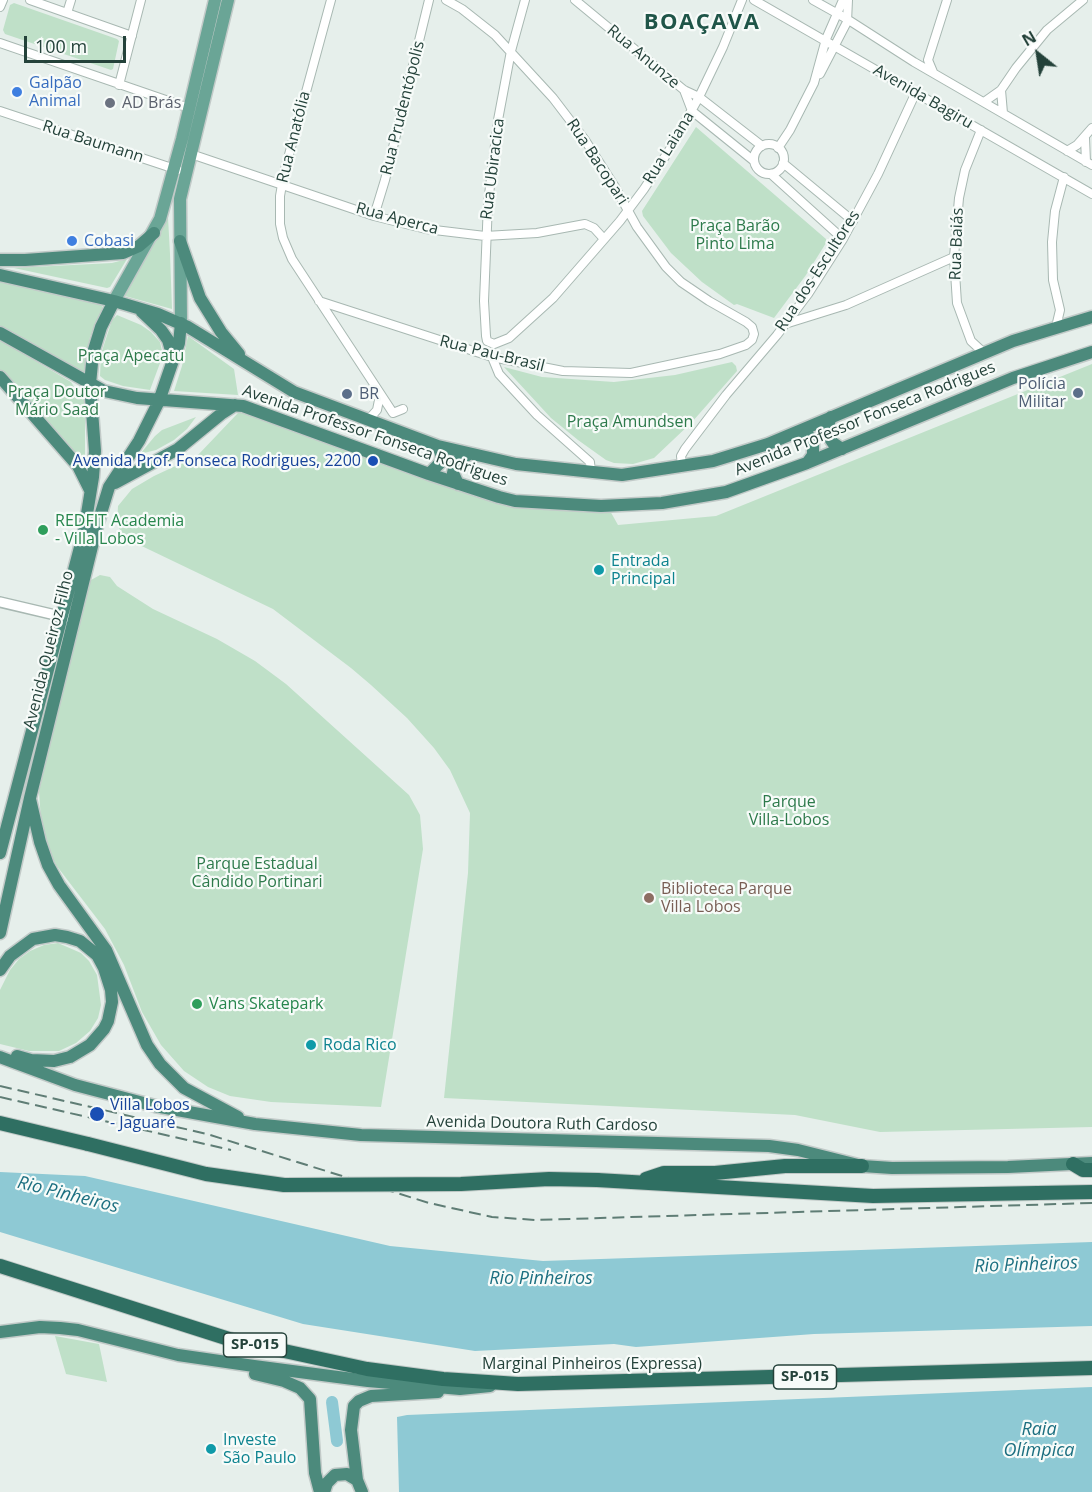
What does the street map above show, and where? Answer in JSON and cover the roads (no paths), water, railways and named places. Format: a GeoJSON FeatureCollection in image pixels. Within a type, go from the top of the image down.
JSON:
{"type":"FeatureCollection","features":[{"type":"Feature","properties":{"kind":"highway"},"geometry":{"type":"LineString","coordinates":[[0,260],[123,254],[139,246],[154,233]]}},
{"type":"Feature","properties":{"kind":"highway"},"geometry":{"type":"LineString","coordinates":[[180,241],[200,298],[221,332],[246,362]]}},
{"type":"Feature","properties":{"kind":"highway","name":"Avenida Professor Fonseca Rodrigues"},"geometry":{"type":"LineString","coordinates":[[0,275],[114,301],[181,323],[294,392],[438,446],[516,465],[622,475],[682,466],[768,444],[1013,341],[1092,317]]}},
{"type":"Feature","properties":{"kind":"highway","name":"Avenida Queiroz Filho"},"geometry":{"type":"LineString","coordinates":[[0,933],[68,618],[84,532],[91,493],[94,451],[90,384],[93,353],[96,340],[114,301]]}},
{"type":"Feature","properties":{"kind":"highway"},"geometry":{"type":"LineString","coordinates":[[138,308],[161,330],[168,340],[174,359]]}},
{"type":"Feature","properties":{"kind":"highway","name":"Avenida Queiroz Filho"},"geometry":{"type":"LineString","coordinates":[[0,853],[68,618],[109,488],[139,441],[159,400],[179,343],[181,323]]}},
{"type":"Feature","properties":{"kind":"highway","name":"Avenida Professor Fonseca Rodrigues"},"geometry":{"type":"LineString","coordinates":[[0,333],[104,391],[159,400],[252,408],[429,474],[515,501],[616,506],[663,503],[726,492],[807,463],[1013,378],[1092,352]]}},
{"type":"Feature","properties":{"kind":"highway"},"geometry":{"type":"LineString","coordinates":[[0,377],[78,466],[91,493]]}},
{"type":"Feature","properties":{"kind":"highway"},"geometry":{"type":"LineString","coordinates":[[109,488],[127,475],[178,449],[236,405]]}},
{"type":"Feature","properties":{"kind":"highway"},"geometry":{"type":"LineString","coordinates":[[831,417],[827,434],[833,443],[842,449]]}},
{"type":"Feature","properties":{"kind":"highway"},"geometry":{"type":"LineString","coordinates":[[799,431],[809,436],[814,447],[813,455],[807,463]]}},
{"type":"Feature","properties":{"kind":"highway"},"geometry":{"type":"LineString","coordinates":[[429,474],[440,464],[442,456],[438,446]]}},
{"type":"Feature","properties":{"kind":"highway"},"geometry":{"type":"LineString","coordinates":[[458,484],[453,473],[454,469],[459,460],[469,454]]}},
{"type":"Feature","properties":{"kind":"highway"},"geometry":{"type":"LineString","coordinates":[[30,798],[44,855],[53,875],[106,950],[140,1030],[160,1064],[193,1094],[246,1122]]}},
{"type":"Feature","properties":{"kind":"highway"},"geometry":{"type":"LineString","coordinates":[[0,969],[10,956],[33,939],[55,935],[67,937],[80,941],[97,956],[109,980],[112,1002],[108,1021],[98,1036],[90,1046],[70,1057],[54,1061],[37,1061],[0,1051]]}},
{"type":"Feature","properties":{"kind":"highway","name":"Avenida Doutora Ruth Cardoso"},"geometry":{"type":"LineString","coordinates":[[0,1056],[50,1077],[101,1093],[156,1106],[246,1122],[373,1136],[769,1146],[798,1150],[862,1166],[953,1168],[1092,1163]]}},
{"type":"Feature","properties":{"kind":"highway"},"geometry":{"type":"LineString","coordinates":[[0,1123],[206,1174],[284,1185],[450,1184],[549,1179],[642,1182],[873,1196],[1092,1192]]}},
{"type":"Feature","properties":{"kind":"highway"},"geometry":{"type":"LineString","coordinates":[[1073,1164],[1083,1170],[1092,1170]]}},
{"type":"Feature","properties":{"kind":"highway"},"geometry":{"type":"LineString","coordinates":[[642,1182],[649,1177],[664,1173],[715,1173],[785,1166],[862,1166]]}},
{"type":"Feature","properties":{"kind":"highway","name":"Marginal Pinheiros (Expressa)"},"geometry":{"type":"LineString","coordinates":[[0,1266],[170,1321],[266,1348],[389,1372],[443,1379],[518,1384],[1092,1368]]}},
{"type":"Feature","properties":{"kind":"highway"},"geometry":{"type":"LineString","coordinates":[[0,1332],[40,1327],[78,1330],[198,1362],[269,1377],[304,1391],[311,1404],[315,1473],[322,1492]]}},
{"type":"Feature","properties":{"kind":"highway"},"geometry":{"type":"LineString","coordinates":[[178,1355],[368,1381],[460,1389]]}},
{"type":"Feature","properties":{"kind":"highway"},"geometry":{"type":"LineString","coordinates":[[360,1486],[351,1430],[352,1411],[359,1401],[371,1396],[427,1394],[518,1384]]}},
{"type":"Feature","properties":{"kind":"highway"},"geometry":{"type":"LineString","coordinates":[[322,1492],[335,1475],[347,1474],[360,1486]]}},
{"type":"Feature","properties":{"kind":"main road","name":"Avenida Queiroz Filho"},"geometry":{"type":"LineString","coordinates":[[181,323],[180,171],[189,108],[214,0]]}},
{"type":"Feature","properties":{"kind":"main road","name":"Avenida Queiroz Filho"},"geometry":{"type":"LineString","coordinates":[[114,301],[154,233],[180,171],[191,154],[228,0]]}},
{"type":"Feature","properties":{"kind":"street"},"geometry":{"type":"LineString","coordinates":[[0,7],[3,0]]}},
{"type":"Feature","properties":{"kind":"street"},"geometry":{"type":"LineString","coordinates":[[30,0],[132,36]]}},
{"type":"Feature","properties":{"kind":"street"},"geometry":{"type":"LineString","coordinates":[[67,13],[71,0]]}},
{"type":"Feature","properties":{"kind":"street"},"geometry":{"type":"LineString","coordinates":[[119,85],[141,0]]}},
{"type":"Feature","properties":{"kind":"street","name":"Rua Anatólia"},"geometry":{"type":"LineString","coordinates":[[331,0],[282,183],[279,210],[283,238],[292,259],[393,413],[404,409]]}},
{"type":"Feature","properties":{"kind":"street","name":"Rua Prudentópolis"},"geometry":{"type":"LineString","coordinates":[[374,216],[429,0]]}},
{"type":"Feature","properties":{"kind":"street","name":"Rua Bacopari"},"geometry":{"type":"LineString","coordinates":[[446,0],[480,23],[511,51],[569,118],[649,245],[666,267],[681,282],[747,322]]}},
{"type":"Feature","properties":{"kind":"street","name":"Rua Ubiracica"},"geometry":{"type":"LineString","coordinates":[[488,341],[484,300],[485,236],[495,140],[511,51],[525,0]]}},
{"type":"Feature","properties":{"kind":"street","name":"Rua Anunze"},"geometry":{"type":"LineString","coordinates":[[575,0],[684,90],[699,97]]}},
{"type":"Feature","properties":{"kind":"street","name":"Rua Laiana"},"geometry":{"type":"LineString","coordinates":[[488,341],[496,344],[514,334],[553,298],[628,210],[670,149],[692,111],[723,47],[742,0]]}},
{"type":"Feature","properties":{"kind":"street","name":"Avenida Bagiru"},"geometry":{"type":"LineString","coordinates":[[754,0],[1092,194]]}},
{"type":"Feature","properties":{"kind":"street","name":"Avenida Bagiru"},"geometry":{"type":"LineString","coordinates":[[813,0],[1089,164]]}},
{"type":"Feature","properties":{"kind":"street"},"geometry":{"type":"LineString","coordinates":[[814,82],[825,42],[837,13],[846,0]]}},
{"type":"Feature","properties":{"kind":"street"},"geometry":{"type":"LineString","coordinates":[[778,148],[790,130],[848,19],[846,0]]}},
{"type":"Feature","properties":{"kind":"street"},"geometry":{"type":"LineString","coordinates":[[933,72],[928,60],[947,0]]}},
{"type":"Feature","properties":{"kind":"street"},"geometry":{"type":"LineString","coordinates":[[984,102],[1001,90],[1047,30],[1083,0]]}},
{"type":"Feature","properties":{"kind":"street"},"geometry":{"type":"LineString","coordinates":[[0,43],[189,108]]}},
{"type":"Feature","properties":{"kind":"street"},"geometry":{"type":"LineString","coordinates":[[916,63],[929,55]]}},
{"type":"Feature","properties":{"kind":"street","name":"Rua Anunze"},"geometry":{"type":"LineString","coordinates":[[684,90],[692,111]]}},
{"type":"Feature","properties":{"kind":"street"},"geometry":{"type":"LineString","coordinates":[[1001,90],[1003,113]]}},
{"type":"Feature","properties":{"kind":"street","name":"Rua dos Escultores"},"geometry":{"type":"LineString","coordinates":[[682,466],[681,456],[685,449],[785,324],[843,239],[878,174],[916,92]]}},
{"type":"Feature","properties":{"kind":"street"},"geometry":{"type":"LineString","coordinates":[[699,97],[762,146],[773,145],[782,152],[783,163],[776,172],[771,174]]}},
{"type":"Feature","properties":{"kind":"street","name":"Rua Baumann"},"geometry":{"type":"LineString","coordinates":[[0,111],[180,171]]}},
{"type":"Feature","properties":{"kind":"street"},"geometry":{"type":"LineString","coordinates":[[692,111],[754,161],[760,171],[771,174],[843,239]]}},
{"type":"Feature","properties":{"kind":"street"},"geometry":{"type":"LineString","coordinates":[[1067,151],[1085,138],[1092,128]]}},
{"type":"Feature","properties":{"kind":"street","name":"Rua Baiás"},"geometry":{"type":"LineString","coordinates":[[981,130],[965,170],[955,229],[954,257],[957,303],[971,341],[984,353]]}},
{"type":"Feature","properties":{"kind":"street"},"geometry":{"type":"LineString","coordinates":[[1085,138],[1083,146],[1089,164]]}},
{"type":"Feature","properties":{"kind":"street"},"geometry":{"type":"LineString","coordinates":[[754,161],[755,155],[762,146]]}},
{"type":"Feature","properties":{"kind":"street","name":"Rua Aperca"},"geometry":{"type":"LineString","coordinates":[[191,154],[374,216],[426,229],[485,236],[537,233],[585,224],[594,228],[604,239]]}},
{"type":"Feature","properties":{"kind":"street"},"geometry":{"type":"LineString","coordinates":[[783,163],[853,221]]}},
{"type":"Feature","properties":{"kind":"street"},"geometry":{"type":"LineString","coordinates":[[1056,327],[1060,310],[1053,280],[1052,242],[1055,211],[1065,177]]}},
{"type":"Feature","properties":{"kind":"street"},"geometry":{"type":"LineString","coordinates":[[785,324],[846,305],[954,257]]}},
{"type":"Feature","properties":{"kind":"street","name":"Rua Pau-Brasil"},"geometry":{"type":"LineString","coordinates":[[319,301],[492,357],[563,371],[631,373],[720,354],[746,345],[752,340],[754,334],[747,322]]}},
{"type":"Feature","properties":{"kind":"street"},"geometry":{"type":"LineString","coordinates":[[492,357],[499,374],[537,415],[590,462],[591,473]]}},
{"type":"Feature","properties":{"kind":"street"},"geometry":{"type":"LineString","coordinates":[[368,420],[380,404],[380,393]]}},
{"type":"Feature","properties":{"kind":"street"},"geometry":{"type":"LineString","coordinates":[[0,602],[68,618]]}},
{"type":"Feature","properties":{"kind":"water","name":"Rio Pinheiros"},"geometry":{"type":"Polygon","coordinates":[[[0,1172],[85,1176],[390,1246],[543,1261],[1092,1242],[1092,1326],[814,1334],[636,1347],[614,1344],[475,1351],[303,1324],[0,1232],[0,1172]]]}},
{"type":"Feature","properties":{"kind":"water","name":"Raia Olímpica"},"geometry":{"type":"Polygon","coordinates":[[[1092,1387],[1092,1492],[399,1492],[397,1417],[407,1415],[1092,1387]]]}},
{"type":"Feature","properties":{"kind":"waterway"},"geometry":{"type":"LineString","coordinates":[[332,1402],[337,1441]]}},
{"type":"Feature","properties":{"kind":"railway"},"geometry":{"type":"LineString","coordinates":[[0,1086],[207,1134],[429,1203],[492,1217],[536,1220],[1092,1203]]}},
{"type":"Feature","properties":{"kind":"railway"},"geometry":{"type":"LineString","coordinates":[[0,1097],[231,1150]]}},
{"type":"Feature","properties":{"kind":"place","name":"Galpão Animal"},"geometry":{"type":"Point","coordinates":[17,92]}},
{"type":"Feature","properties":{"kind":"place","name":"AD Brás"},"geometry":{"type":"Point","coordinates":[110,103]}},
{"type":"Feature","properties":{"kind":"place","name":"Cobasi"},"geometry":{"type":"Point","coordinates":[72,241]}},
{"type":"Feature","properties":{"kind":"place","name":"Polícia Militar"},"geometry":{"type":"Point","coordinates":[1078,393]}},
{"type":"Feature","properties":{"kind":"place","name":"BR"},"geometry":{"type":"Point","coordinates":[347,394]}},
{"type":"Feature","properties":{"kind":"place","name":"Avenida Prof. Fonseca Rodrigues, 2200"},"geometry":{"type":"Point","coordinates":[373,461]}},
{"type":"Feature","properties":{"kind":"place","name":"REDFIT Academia - Villa Lobos"},"geometry":{"type":"Point","coordinates":[43,530]}},
{"type":"Feature","properties":{"kind":"place","name":"Entrada Principal"},"geometry":{"type":"Point","coordinates":[599,570]}},
{"type":"Feature","properties":{"kind":"place","name":"Biblioteca Parque Villa Lobos"},"geometry":{"type":"Point","coordinates":[649,898]}},
{"type":"Feature","properties":{"kind":"place","name":"Vans Skatepark"},"geometry":{"type":"Point","coordinates":[197,1004]}},
{"type":"Feature","properties":{"kind":"place","name":"Roda Rico"},"geometry":{"type":"Point","coordinates":[311,1045]}},
{"type":"Feature","properties":{"kind":"place","name":"Villa Lobos - Jaguaré"},"geometry":{"type":"Point","coordinates":[97,1114]}},
{"type":"Feature","properties":{"kind":"place","name":"Investe São Paulo"},"geometry":{"type":"Point","coordinates":[211,1449]}},
{"type":"Feature","properties":{"kind":"district","name":"BOAÇAVA"},"geometry":{"type":"Point","coordinates":[702,23]}},
{"type":"Feature","properties":{"kind":"park label","name":"Praça Barão Pinto Lima"},"geometry":{"type":"Point","coordinates":[735,235]}},
{"type":"Feature","properties":{"kind":"park label","name":"Praça Apecatu"},"geometry":{"type":"Point","coordinates":[131,356]}},
{"type":"Feature","properties":{"kind":"park label","name":"Praça Doutor Mário Saad"},"geometry":{"type":"Point","coordinates":[57,401]}},
{"type":"Feature","properties":{"kind":"park label","name":"Praça Amundsen"},"geometry":{"type":"Point","coordinates":[630,422]}},
{"type":"Feature","properties":{"kind":"park label","name":"Parque Villa-Lobos"},"geometry":{"type":"Point","coordinates":[789,811]}},
{"type":"Feature","properties":{"kind":"park label","name":"Parque Estadual Cândido Portinari"},"geometry":{"type":"Point","coordinates":[257,873]}}]}
